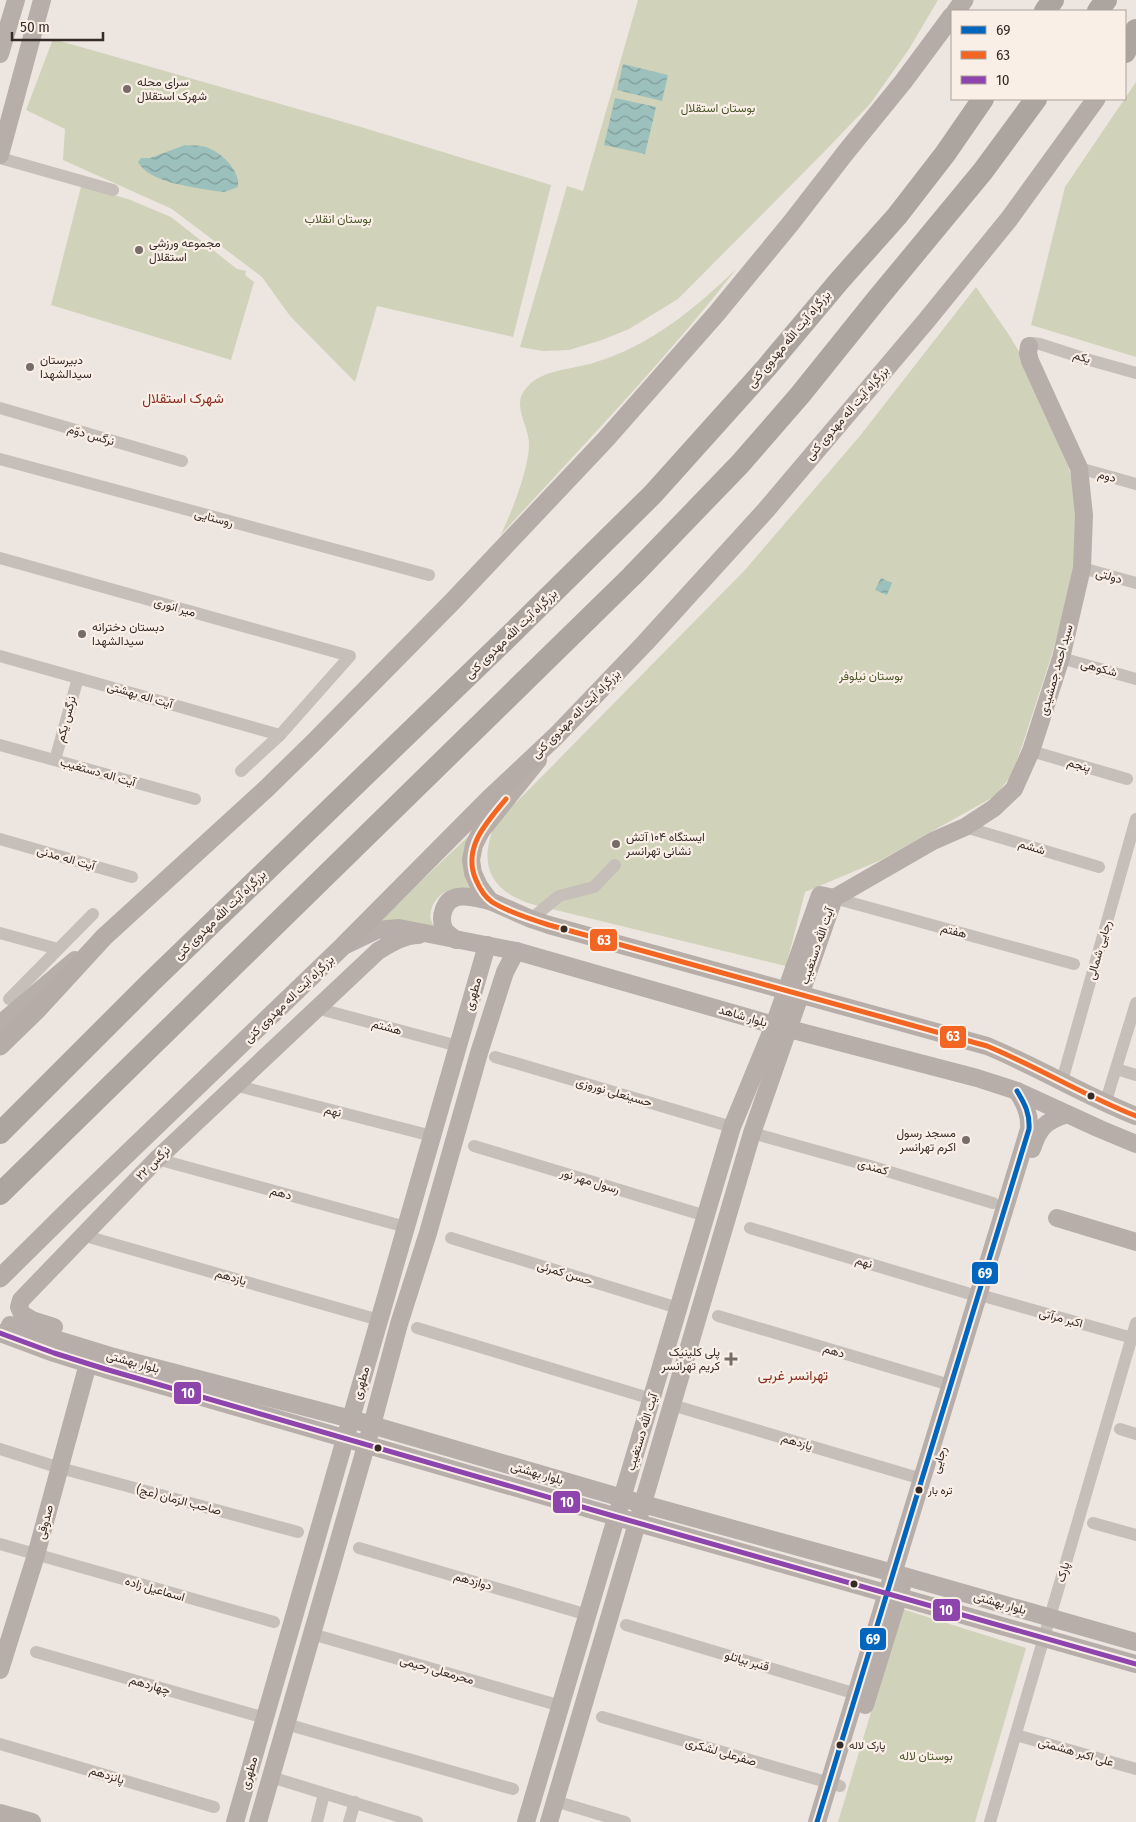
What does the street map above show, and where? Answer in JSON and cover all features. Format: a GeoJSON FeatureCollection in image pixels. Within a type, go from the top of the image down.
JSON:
{"type":"FeatureCollection","features":[{"type":"Feature","properties":{"kind":"highway"},"geometry":{"type":"LineString","coordinates":[[1126,50],[1136,30]]}},
{"type":"Feature","properties":{"kind":"highway","name":"بزرگراه آیت الله مهدوی کنی"},"geometry":{"type":"LineString","coordinates":[[0,1133],[151,982],[504,641],[653,494],[897,216],[983,100]]}},
{"type":"Feature","properties":{"kind":"highway"},"geometry":{"type":"LineString","coordinates":[[0,1194],[632,576],[740,464],[983,171],[1035,100]]}},
{"type":"Feature","properties":{"kind":"main road"},"geometry":{"type":"LineString","coordinates":[[0,1046],[36,1011],[104,937],[314,742],[452,602],[606,440],[717,313],[791,223],[903,82],[951,17]]}},
{"type":"Feature","properties":{"kind":"main road"},"geometry":{"type":"LineString","coordinates":[[1126,58],[1136,43]]}},
{"type":"Feature","properties":{"kind":"main road","name":"بزرگراه آیت اله مهدوی کنی"},"geometry":{"type":"LineString","coordinates":[[0,1278],[76,1202],[344,946],[489,799],[556,736],[645,643],[766,510],[926,322],[1009,219],[1095,100]]}},
{"type":"Feature","properties":{"kind":"street"},"geometry":{"type":"LineString","coordinates":[[0,54],[16,0]]}},
{"type":"Feature","properties":{"kind":"street"},"geometry":{"type":"LineString","coordinates":[[42,0],[0,156],[113,190]]}},
{"type":"Feature","properties":{"kind":"street","name":"یکم"},"geometry":{"type":"LineString","coordinates":[[1029,346],[1032,343],[1040,344],[1136,373]]}},
{"type":"Feature","properties":{"kind":"street","name":"سید احمد جمشیدی"},"geometry":{"type":"LineString","coordinates":[[834,898],[933,840],[965,827],[994,808],[1014,789],[1031,751],[1061,658],[1082,568],[1084,515],[1078,468],[1030,361],[1029,346]]}},
{"type":"Feature","properties":{"kind":"street","name":"نرگس دوّم"},"geometry":{"type":"LineString","coordinates":[[0,408],[182,461]]}},
{"type":"Feature","properties":{"kind":"street","name":"روستایی"},"geometry":{"type":"LineString","coordinates":[[0,459],[429,575]]}},
{"type":"Feature","properties":{"kind":"street","name":"دوم"},"geometry":{"type":"LineString","coordinates":[[1078,468],[1136,484]]}},
{"type":"Feature","properties":{"kind":"street","name":"میر انوری"},"geometry":{"type":"LineString","coordinates":[[0,558],[350,656],[280,734]]}},
{"type":"Feature","properties":{"kind":"street","name":"دولتی"},"geometry":{"type":"LineString","coordinates":[[1082,568],[1136,584]]}},
{"type":"Feature","properties":{"kind":"street","name":"آیت اله بهشتی"},"geometry":{"type":"LineString","coordinates":[[0,656],[280,734]]}},
{"type":"Feature","properties":{"kind":"street","name":"شکوهی"},"geometry":{"type":"LineString","coordinates":[[1061,658],[1136,678]]}},
{"type":"Feature","properties":{"kind":"street","name":"نرگس یکم"},"geometry":{"type":"LineString","coordinates":[[55,760],[78,678]]}},
{"type":"Feature","properties":{"kind":"street"},"geometry":{"type":"LineString","coordinates":[[241,770],[280,734]]}},
{"type":"Feature","properties":{"kind":"street"},"geometry":{"type":"LineString","coordinates":[[490,901],[479,886],[473,873],[471,860],[474,845],[490,818],[524,779],[556,736]]}},
{"type":"Feature","properties":{"kind":"street","name":"آیت اله دستغیب"},"geometry":{"type":"LineString","coordinates":[[0,745],[195,799]]}},
{"type":"Feature","properties":{"kind":"street","name":"پنجم"},"geometry":{"type":"LineString","coordinates":[[1031,751],[1127,779]]}},
{"type":"Feature","properties":{"kind":"street","name":"رجایی شمالی"},"geometry":{"type":"LineString","coordinates":[[1062,1081],[1136,819]]}},
{"type":"Feature","properties":{"kind":"street","name":"ششم"},"geometry":{"type":"LineString","coordinates":[[965,827],[1099,867]]}},
{"type":"Feature","properties":{"kind":"street","name":"آیت اله مدنی"},"geometry":{"type":"LineString","coordinates":[[0,839],[132,877]]}},
{"type":"Feature","properties":{"kind":"street"},"geometry":{"type":"LineString","coordinates":[[531,919],[559,896],[594,888],[615,865]]}},
{"type":"Feature","properties":{"kind":"street"},"geometry":{"type":"LineString","coordinates":[[456,940],[445,929],[442,921],[445,906],[450,900],[458,897],[490,901],[531,919],[987,1046],[1021,1060],[1105,1104],[1136,1116]]}},
{"type":"Feature","properties":{"kind":"street","name":"هفتم"},"geometry":{"type":"LineString","coordinates":[[834,898],[1074,964]]}},
{"type":"Feature","properties":{"kind":"street","name":"آیت الله دستغیب"},"geometry":{"type":"LineString","coordinates":[[526,1822],[732,1127],[781,1026],[834,898]]}},
{"type":"Feature","properties":{"kind":"street"},"geometry":{"type":"LineString","coordinates":[[9,999],[93,914]]}},
{"type":"Feature","properties":{"kind":"street","name":"بلوار شاهد"},"geometry":{"type":"LineString","coordinates":[[344,946],[377,930],[399,928],[516,951],[781,1026],[977,1078],[1017,1091],[1136,1144]]}},
{"type":"Feature","properties":{"kind":"street"},"geometry":{"type":"LineString","coordinates":[[0,933],[58,949]]}},
{"type":"Feature","properties":{"kind":"street","name":"نرگس ۲۲"},"geometry":{"type":"LineString","coordinates":[[171,1372],[116,1346],[32,1320],[22,1314],[19,1308],[21,1300],[157,1159],[378,951],[396,941],[413,935],[430,935]]}},
{"type":"Feature","properties":{"kind":"street"},"geometry":{"type":"LineString","coordinates":[[0,1024],[104,937]]}},
{"type":"Feature","properties":{"kind":"street","name":"مطهری"},"geometry":{"type":"LineString","coordinates":[[235,1822],[487,945]]}},
{"type":"Feature","properties":{"kind":"street","name":"مطهری"},"geometry":{"type":"LineString","coordinates":[[258,1822],[367,1444],[399,1324],[428,1233],[479,1053],[501,985],[516,951]]}},
{"type":"Feature","properties":{"kind":"street"},"geometry":{"type":"LineString","coordinates":[[477,979],[501,985]]}},
{"type":"Feature","properties":{"kind":"street"},"geometry":{"type":"LineString","coordinates":[[1105,1104],[1136,1003]]}},
{"type":"Feature","properties":{"kind":"street","name":"هشتم"},"geometry":{"type":"LineString","coordinates":[[316,1008],[458,1046]]}},
{"type":"Feature","properties":{"kind":"street","name":"آیت الله دستغیب"},"geometry":{"type":"LineString","coordinates":[[548,1822],[752,1133],[781,1026]]}},
{"type":"Feature","properties":{"kind":"street","name":"حسینعلی نوروزی"},"geometry":{"type":"LineString","coordinates":[[495,1057],[732,1127]]}},
{"type":"Feature","properties":{"kind":"street"},"geometry":{"type":"LineString","coordinates":[[1116,1069],[1136,1075]]}},
{"type":"Feature","properties":{"kind":"street","name":"نهم"},"geometry":{"type":"LineString","coordinates":[[234,1085],[432,1136]]}},
{"type":"Feature","properties":{"kind":"street","name":"رجایی"},"geometry":{"type":"LineString","coordinates":[[828,1822],[835,1784],[982,1297],[1029,1129],[1030,1119],[1026,1106],[1017,1091]]}},
{"type":"Feature","properties":{"kind":"street","name":"رجایی"},"geometry":{"type":"LineString","coordinates":[[899,1574],[922,1479],[950,1385],[982,1297],[1036,1136],[1043,1126],[1054,1119],[1068,1114]]}},
{"type":"Feature","properties":{"kind":"street","name":"کمندی"},"geometry":{"type":"LineString","coordinates":[[752,1133],[993,1203]]}},
{"type":"Feature","properties":{"kind":"street","name":"رسول مهر نور"},"geometry":{"type":"LineString","coordinates":[[474,1146],[706,1216]]}},
{"type":"Feature","properties":{"kind":"street","name":"دهم"},"geometry":{"type":"LineString","coordinates":[[157,1159],[406,1227]]}},
{"type":"Feature","properties":{"kind":"street"},"geometry":{"type":"LineString","coordinates":[[1056,1218],[1136,1242]]}},
{"type":"Feature","properties":{"kind":"street","name":"نهم"},"geometry":{"type":"LineString","coordinates":[[750,1228],[982,1297]]}},
{"type":"Feature","properties":{"kind":"street","name":"یازدهم"},"geometry":{"type":"LineString","coordinates":[[82,1235],[380,1320]]}},
{"type":"Feature","properties":{"kind":"street","name":"حسن کمرئی"},"geometry":{"type":"LineString","coordinates":[[450,1238],[678,1308]]}},
{"type":"Feature","properties":{"kind":"street","name":"اکبر مرآتی"},"geometry":{"type":"LineString","coordinates":[[982,1297],[1134,1338]]}},
{"type":"Feature","properties":{"kind":"street","name":"دهم"},"geometry":{"type":"LineString","coordinates":[[718,1316],[950,1385]]}},
{"type":"Feature","properties":{"kind":"street"},"geometry":{"type":"LineString","coordinates":[[0,1322],[10,1337],[86,1372],[195,1394]]}},
{"type":"Feature","properties":{"kind":"street","name":"پارک"},"geometry":{"type":"LineString","coordinates":[[990,1822],[1134,1338],[1136,1323]]}},
{"type":"Feature","properties":{"kind":"street"},"geometry":{"type":"LineString","coordinates":[[417,1328],[652,1399]]}},
{"type":"Feature","properties":{"kind":"street","name":"بلوار بهشتی"},"geometry":{"type":"LineString","coordinates":[[10,1337],[171,1372],[351,1419],[643,1504],[899,1574],[1136,1642]]}},
{"type":"Feature","properties":{"kind":"street","name":"بلوار بهشتی"},"geometry":{"type":"LineString","coordinates":[[10,1337],[105,1369],[637,1523],[1136,1664]]}},
{"type":"Feature","properties":{"kind":"street","name":"صدوقی"},"geometry":{"type":"LineString","coordinates":[[0,1670],[4,1643],[36,1555],[86,1372]]}},
{"type":"Feature","properties":{"kind":"street","name":"یازدهم"},"geometry":{"type":"LineString","coordinates":[[672,1404],[922,1479]]}},
{"type":"Feature","properties":{"kind":"street"},"geometry":{"type":"LineString","coordinates":[[1120,1429],[1136,1434]]}},
{"type":"Feature","properties":{"kind":"street","name":"صاحب الزمان (عج)"},"geometry":{"type":"LineString","coordinates":[[0,1449],[60,1468],[298,1532]]}},
{"type":"Feature","properties":{"kind":"street"},"geometry":{"type":"LineString","coordinates":[[1093,1524],[1136,1535]]}},
{"type":"Feature","properties":{"kind":"street","name":"اسماعیل زاده"},"geometry":{"type":"LineString","coordinates":[[0,1544],[274,1622]]}},
{"type":"Feature","properties":{"kind":"street","name":"دوازدهم"},"geometry":{"type":"LineString","coordinates":[[359,1548],[588,1615]]}},
{"type":"Feature","properties":{"kind":"street","name":"قنبر بیاتلو"},"geometry":{"type":"LineString","coordinates":[[626,1625],[862,1695]]}},
{"type":"Feature","properties":{"kind":"street","name":"محرمعلی رحیمی"},"geometry":{"type":"LineString","coordinates":[[312,1634],[561,1706]]}},
{"type":"Feature","properties":{"kind":"street","name":"چهاردهم"},"geometry":{"type":"LineString","coordinates":[[36,1652],[265,1718]]}},
{"type":"Feature","properties":{"kind":"street","name":"صفرعلی لشکری"},"geometry":{"type":"LineString","coordinates":[[602,1718],[835,1784]]}},
{"type":"Feature","properties":{"kind":"street"},"geometry":{"type":"LineString","coordinates":[[286,1724],[513,1789]]}},
{"type":"Feature","properties":{"kind":"street","name":"علی اکبر هشمتی"},"geometry":{"type":"LineString","coordinates":[[1016,1735],[1136,1769]]}},
{"type":"Feature","properties":{"kind":"street","name":"پانزدهم"},"geometry":{"type":"LineString","coordinates":[[0,1744],[214,1807]]}},
{"type":"Feature","properties":{"kind":"street"},"geometry":{"type":"LineString","coordinates":[[271,1777],[417,1822]]}},
{"type":"Feature","properties":{"kind":"street","name":"رجایی"},"geometry":{"type":"LineString","coordinates":[[818,1822],[835,1784]]}},
{"type":"Feature","properties":{"kind":"street"},"geometry":{"type":"LineString","coordinates":[[317,1822],[324,1794]]}},
{"type":"Feature","properties":{"kind":"street"},"geometry":{"type":"LineString","coordinates":[[349,1822],[354,1802]]}},
{"type":"Feature","properties":{"kind":"street"},"geometry":{"type":"LineString","coordinates":[[555,1802],[625,1822]]}},
{"type":"Feature","properties":{"kind":"street"},"geometry":{"type":"LineString","coordinates":[[0,1813],[32,1822]]}},
{"type":"Feature","properties":{"kind":"green space","name":"بوستان استقلال"},"geometry":{"type":"Polygon","coordinates":[[[638,0],[938,0],[909,49],[870,104],[678,299],[629,329],[602,340],[569,350],[543,351],[520,347],[567,186],[583,191],[638,0]]]}},
{"type":"Feature","properties":{"kind":"green space","name":"بوستان انقلاب"},"geometry":{"type":"Polygon","coordinates":[[[53,39],[361,127],[551,185],[513,337],[377,306],[355,382],[290,316],[262,277],[172,209],[63,160],[65,129],[26,110],[53,39]]]}},
{"type":"Feature","properties":{"kind":"green space"},"geometry":{"type":"Polygon","coordinates":[[[1136,82],[1136,357],[1031,325],[1065,187],[1124,100],[1126,100],[1126,97],[1136,82]]]}},
{"type":"Feature","properties":{"kind":"green space","name":"مجموعه ورزشی استقلال"},"geometry":{"type":"Polygon","coordinates":[[[81,187],[128,199],[171,217],[237,269],[246,271],[245,275],[254,282],[231,360],[51,305],[81,187]]]}},
{"type":"Feature","properties":{"kind":"green space"},"geometry":{"type":"Polygon","coordinates":[[[737,268],[651,371],[500,536],[514,503],[526,464],[529,442],[520,410],[520,403],[524,391],[530,384],[546,374],[593,363],[634,347],[688,312],[737,268]]]}},
{"type":"Feature","properties":{"kind":"green space","name":"بوستان نیلوفر"},"geometry":{"type":"Polygon","coordinates":[[[976,287],[1011,338],[1042,391],[1063,446],[1077,501],[1075,569],[1052,654],[1011,776],[995,796],[881,860],[805,892],[786,966],[531,904],[506,892],[497,884],[491,874],[488,863],[490,838],[495,824],[744,571],[859,437],[976,287]]]}},
{"type":"Feature","properties":{"kind":"green space"},"geometry":{"type":"Polygon","coordinates":[[[477,828],[475,892],[457,889],[440,895],[434,904],[431,914],[431,920],[436,931],[372,928],[477,828]]]}},
{"type":"Feature","properties":{"kind":"green space","name":"بوستان لاله"},"geometry":{"type":"Polygon","coordinates":[[[902,1609],[1026,1648],[975,1822],[838,1822],[902,1609]]]}},
{"type":"Feature","properties":{"kind":"water"},"geometry":{"type":"Polygon","coordinates":[[[623,64],[668,75],[662,101],[617,90],[623,64]]]}},
{"type":"Feature","properties":{"kind":"water"},"geometry":{"type":"Polygon","coordinates":[[[615,98],[656,107],[645,154],[604,145],[615,98]]]}},
{"type":"Feature","properties":{"kind":"water"},"geometry":{"type":"Polygon","coordinates":[[[185,145],[207,148],[221,155],[236,173],[238,187],[224,192],[173,183],[152,175],[138,162],[141,158],[150,158],[185,145]]]}},
{"type":"Feature","properties":{"kind":"water"},"geometry":{"type":"Polygon","coordinates":[[[881,578],[892,583],[887,595],[875,590],[881,578]]]}},
{"type":"Feature","properties":{"kind":"transit line","name":"63"},"geometry":{"type":"LineString","coordinates":[[506,799],[478,836],[472,857],[472,868],[482,892],[498,906],[549,925],[987,1046],[1098,1100],[1136,1116]]}},
{"type":"Feature","properties":{"kind":"transit line","name":"69"},"geometry":{"type":"LineString","coordinates":[[817,1822],[1029,1129],[1026,1109],[1017,1091]]}},
{"type":"Feature","properties":{"kind":"transit line","name":"10"},"geometry":{"type":"LineString","coordinates":[[0,1333],[105,1369],[1136,1664]]}},
{"type":"Feature","properties":{"kind":"place","name":"سرای محله شهرک استقلال"},"geometry":{"type":"Point","coordinates":[127,89]}},
{"type":"Feature","properties":{"kind":"place","name":"مجموعه ورزشی استقلال"},"geometry":{"type":"Point","coordinates":[139,250]}},
{"type":"Feature","properties":{"kind":"place","name":"دبیرستان سیدالشهدا"},"geometry":{"type":"Point","coordinates":[30,367]}},
{"type":"Feature","properties":{"kind":"place","name":"دبستان دخترانه سیدالشهدا"},"geometry":{"type":"Point","coordinates":[82,634]}},
{"type":"Feature","properties":{"kind":"place","name":"ایستگاه ۱۰۴ آتش ‌نشانی تهرانسر"},"geometry":{"type":"Point","coordinates":[616,844]}},
{"type":"Feature","properties":{"kind":"place","name":"مسجد رسول اکرم تهرانسر"},"geometry":{"type":"Point","coordinates":[966,1140]}},
{"type":"Feature","properties":{"kind":"place","name":"پلی کلینیک کریم تهرانسر"},"geometry":{"type":"Point","coordinates":[731,1359]}},
{"type":"Feature","properties":{"kind":"place","name":"تره بار"},"geometry":{"type":"Point","coordinates":[919,1490]}},
{"type":"Feature","properties":{"kind":"place","name":"پارک لاله"},"geometry":{"type":"Point","coordinates":[840,1745]}},
{"type":"Feature","properties":{"kind":"district","name":"شهرک استقلال"},"geometry":{"type":"Point","coordinates":[183,398]}},
{"type":"Feature","properties":{"kind":"district","name":"تهرانسر غربی"},"geometry":{"type":"Point","coordinates":[793,1375]}}]}
